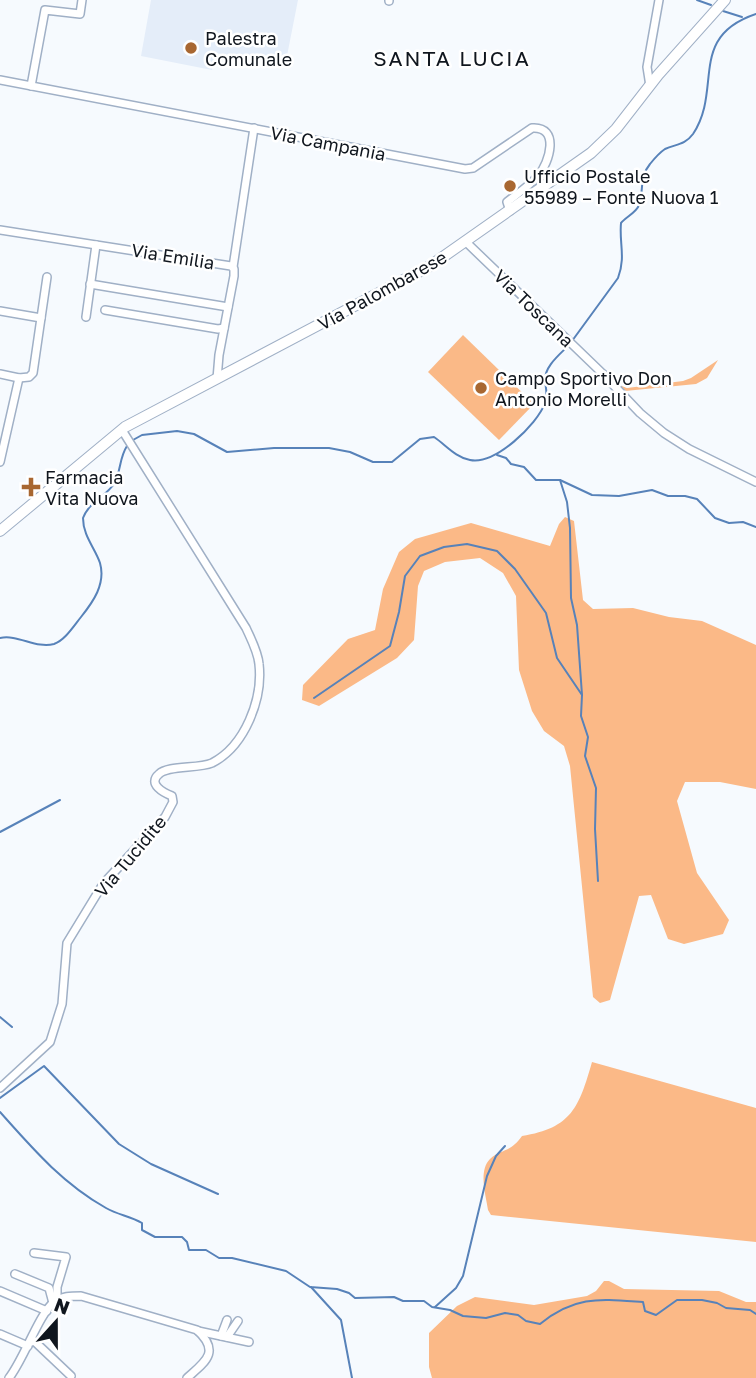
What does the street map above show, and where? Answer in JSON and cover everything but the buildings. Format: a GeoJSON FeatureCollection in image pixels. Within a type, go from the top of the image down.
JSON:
{"type":"FeatureCollection","features":[{"type":"Feature","properties":{"kind":"main road","name":"Via Palombarese"},"geometry":{"type":"LineString","coordinates":[[0,531],[124,433],[216,379],[406,279],[510,211],[608,138],[725,0]]}},
{"type":"Feature","properties":{"kind":"street"},"geometry":{"type":"LineString","coordinates":[[31,86],[45,10],[80,14],[82,0]]}},
{"type":"Feature","properties":{"kind":"street"},"geometry":{"type":"LineString","coordinates":[[650,86],[647,70],[659,0]]}},
{"type":"Feature","properties":{"kind":"street"},"geometry":{"type":"LineString","coordinates":[[649,55],[664,69]]}},
{"type":"Feature","properties":{"kind":"street","name":"Via Campania"},"geometry":{"type":"LineString","coordinates":[[0,80],[468,169],[476,167],[532,128],[541,129],[548,134],[551,142],[542,169],[507,202],[506,206],[510,211]]}},
{"type":"Feature","properties":{"kind":"street"},"geometry":{"type":"LineString","coordinates":[[233,267],[254,128]]}},
{"type":"Feature","properties":{"kind":"street","name":"Via Emilia"},"geometry":{"type":"LineString","coordinates":[[0,230],[233,267],[233,281],[216,379]]}},
{"type":"Feature","properties":{"kind":"street","name":"Via Toscana"},"geometry":{"type":"LineString","coordinates":[[466,242],[640,413],[669,437],[756,482]]}},
{"type":"Feature","properties":{"kind":"street"},"geometry":{"type":"LineString","coordinates":[[86,317],[96,245]]}},
{"type":"Feature","properties":{"kind":"street"},"geometry":{"type":"LineString","coordinates":[[0,374],[19,378],[29,377],[33,373],[47,277]]}},
{"type":"Feature","properties":{"kind":"street"},"geometry":{"type":"LineString","coordinates":[[90,284],[228,307]]}},
{"type":"Feature","properties":{"kind":"street"},"geometry":{"type":"LineString","coordinates":[[105,310],[224,328]]}},
{"type":"Feature","properties":{"kind":"street"},"geometry":{"type":"LineString","coordinates":[[0,311],[41,318]]}},
{"type":"Feature","properties":{"kind":"street"},"geometry":{"type":"LineString","coordinates":[[0,462],[19,378]]}},
{"type":"Feature","properties":{"kind":"street","name":"Via Tucidite"},"geometry":{"type":"LineString","coordinates":[[0,1088],[50,1042],[62,1004],[67,943],[103,884],[164,817],[173,802],[172,796],[161,791],[156,785],[158,774],[166,770],[203,766],[221,756],[234,744],[251,718],[257,694],[259,661],[246,628],[124,433]]}},
{"type":"Feature","properties":{"kind":"street"},"geometry":{"type":"LineString","coordinates":[[34,1253],[66,1257],[55,1302]]}},
{"type":"Feature","properties":{"kind":"street"},"geometry":{"type":"LineString","coordinates":[[15,1274],[49,1288],[55,1302]]}},
{"type":"Feature","properties":{"kind":"street"},"geometry":{"type":"LineString","coordinates":[[0,1292],[47,1311]]}},
{"type":"Feature","properties":{"kind":"street"},"geometry":{"type":"LineString","coordinates":[[9,1378],[47,1311],[55,1302],[66,1296],[81,1296],[197,1330],[249,1342]]}},
{"type":"Feature","properties":{"kind":"street"},"geometry":{"type":"LineString","coordinates":[[224,1336],[227,1320]]}},
{"type":"Feature","properties":{"kind":"street"},"geometry":{"type":"LineString","coordinates":[[224,1336],[238,1321]]}},
{"type":"Feature","properties":{"kind":"street"},"geometry":{"type":"LineString","coordinates":[[187,1378],[206,1362],[209,1349],[206,1338],[197,1330]]}},
{"type":"Feature","properties":{"kind":"street"},"geometry":{"type":"LineString","coordinates":[[0,1334],[30,1343],[71,1376]]}},
{"type":"Feature","properties":{"kind":"shaded area"},"geometry":{"type":"Polygon","coordinates":[[[151,0],[298,0],[285,66],[216,53],[212,70],[141,56],[151,0]]]}},
{"type":"Feature","properties":{"kind":"shaded area","name":"Campo Sportivo Don Antonio Morelli"},"geometry":{"type":"Polygon","coordinates":[[[463,335],[534,404],[499,440],[428,372],[463,335]]]}},
{"type":"Feature","properties":{"kind":"shaded area"},"geometry":{"type":"Polygon","coordinates":[[[718,360],[707,378],[696,384],[625,391],[619,385],[627,388],[683,381],[718,360]]]}},
{"type":"Feature","properties":{"kind":"shaded area"},"geometry":{"type":"Polygon","coordinates":[[[565,517],[574,521],[583,600],[593,609],[633,608],[669,617],[702,621],[756,645],[756,789],[720,782],[685,782],[677,801],[697,873],[729,920],[723,934],[684,944],[668,939],[651,895],[639,896],[610,1000],[600,1003],[593,997],[570,766],[564,746],[544,731],[532,711],[519,670],[516,596],[503,573],[480,558],[445,562],[424,571],[418,586],[414,640],[397,658],[319,706],[302,700],[303,685],[348,639],[375,630],[383,589],[399,552],[415,539],[471,523],[550,546],[559,524],[565,517]]]}},
{"type":"Feature","properties":{"kind":"shaded area"},"geometry":{"type":"Polygon","coordinates":[[[592,1062],[756,1108],[756,1242],[491,1215],[484,1184],[486,1164],[494,1156],[510,1148],[522,1136],[563,1121],[571,1113],[583,1091],[592,1062]]]}},
{"type":"Feature","properties":{"kind":"shaded area"},"geometry":{"type":"Polygon","coordinates":[[[604,1281],[624,1289],[719,1291],[746,1302],[756,1302],[756,1378],[432,1378],[429,1367],[429,1333],[457,1306],[475,1297],[534,1305],[587,1296],[596,1291],[604,1281]]]}},
{"type":"Feature","properties":{"kind":"waterway"},"geometry":{"type":"LineString","coordinates":[[697,0],[711,5]]}},
{"type":"Feature","properties":{"kind":"waterway"},"geometry":{"type":"LineString","coordinates":[[723,11],[742,17]]}},
{"type":"Feature","properties":{"kind":"waterway"},"geometry":{"type":"LineString","coordinates":[[572,341],[618,278],[622,257],[621,223],[638,208],[647,169],[663,151],[684,142],[693,134],[706,100],[710,66],[721,36],[735,24],[756,14]]}},
{"type":"Feature","properties":{"kind":"waterway"},"geometry":{"type":"LineString","coordinates":[[133,440],[142,435],[177,431],[194,434],[227,452],[274,448],[329,448],[350,452],[373,462],[392,462],[420,439],[434,437],[460,456],[480,460],[514,442],[541,412],[546,400],[547,371],[568,346]]}},
{"type":"Feature","properties":{"kind":"waterway"},"geometry":{"type":"LineString","coordinates":[[0,638],[14,638],[40,645],[54,644],[69,633],[90,605],[100,585],[101,571],[98,557],[85,531],[83,518],[89,508],[114,484],[127,446]]}},
{"type":"Feature","properties":{"kind":"waterway"},"geometry":{"type":"LineString","coordinates":[[497,455],[506,458],[511,464],[524,467],[536,480],[560,480],[592,495],[619,496],[652,490],[668,496],[685,496],[697,499],[715,518],[756,527]]}},
{"type":"Feature","properties":{"kind":"waterway"},"geometry":{"type":"LineString","coordinates":[[560,480],[567,502],[570,528],[571,598],[577,625],[581,716],[588,737],[585,756],[596,788],[598,881]]}},
{"type":"Feature","properties":{"kind":"waterway"},"geometry":{"type":"LineString","coordinates":[[314,698],[390,646],[405,576],[420,556],[444,547],[467,544],[497,551],[515,569],[546,613],[557,658],[582,695]]}},
{"type":"Feature","properties":{"kind":"waterway"},"geometry":{"type":"LineString","coordinates":[[0,832],[60,800]]}},
{"type":"Feature","properties":{"kind":"waterway"},"geometry":{"type":"LineString","coordinates":[[0,1017],[12,1027]]}},
{"type":"Feature","properties":{"kind":"waterway"},"geometry":{"type":"LineString","coordinates":[[0,1098],[44,1066],[119,1144],[151,1164],[218,1194]]}},
{"type":"Feature","properties":{"kind":"waterway"},"geometry":{"type":"LineString","coordinates":[[0,1112],[36,1152],[76,1188],[106,1208],[142,1223],[142,1230],[155,1237],[182,1237],[189,1250],[206,1250],[219,1258],[232,1258],[286,1271],[310,1287],[337,1289],[355,1298],[394,1297],[403,1301],[424,1301],[432,1307],[450,1310],[463,1316],[486,1318],[505,1313],[518,1315],[526,1321],[540,1324],[565,1308],[601,1300],[643,1302],[645,1311],[656,1315],[677,1300],[702,1300],[726,1308],[750,1310],[756,1314]]}},
{"type":"Feature","properties":{"kind":"waterway"},"geometry":{"type":"LineString","coordinates":[[435,1307],[456,1288],[463,1276],[487,1176],[496,1156],[505,1146]]}},
{"type":"Feature","properties":{"kind":"waterway"},"geometry":{"type":"LineString","coordinates":[[311,1287],[341,1320],[352,1378]]}},
{"type":"Feature","properties":{"kind":"place","name":"Palestra Comunale"},"geometry":{"type":"Point","coordinates":[191,48]}},
{"type":"Feature","properties":{"kind":"place","name":"Ufficio Postale 55989 – Fonte Nuova 1"},"geometry":{"type":"Point","coordinates":[510,186]}},
{"type":"Feature","properties":{"kind":"place","name":"Campo Sportivo Don Antonio Morelli"},"geometry":{"type":"Point","coordinates":[481,388]}},
{"type":"Feature","properties":{"kind":"place","name":"Farmacia Vita Nuova"},"geometry":{"type":"Point","coordinates":[31,487]}},
{"type":"Feature","properties":{"kind":"district","name":"SANTA LUCIA"},"geometry":{"type":"Point","coordinates":[452,58]}}]}
